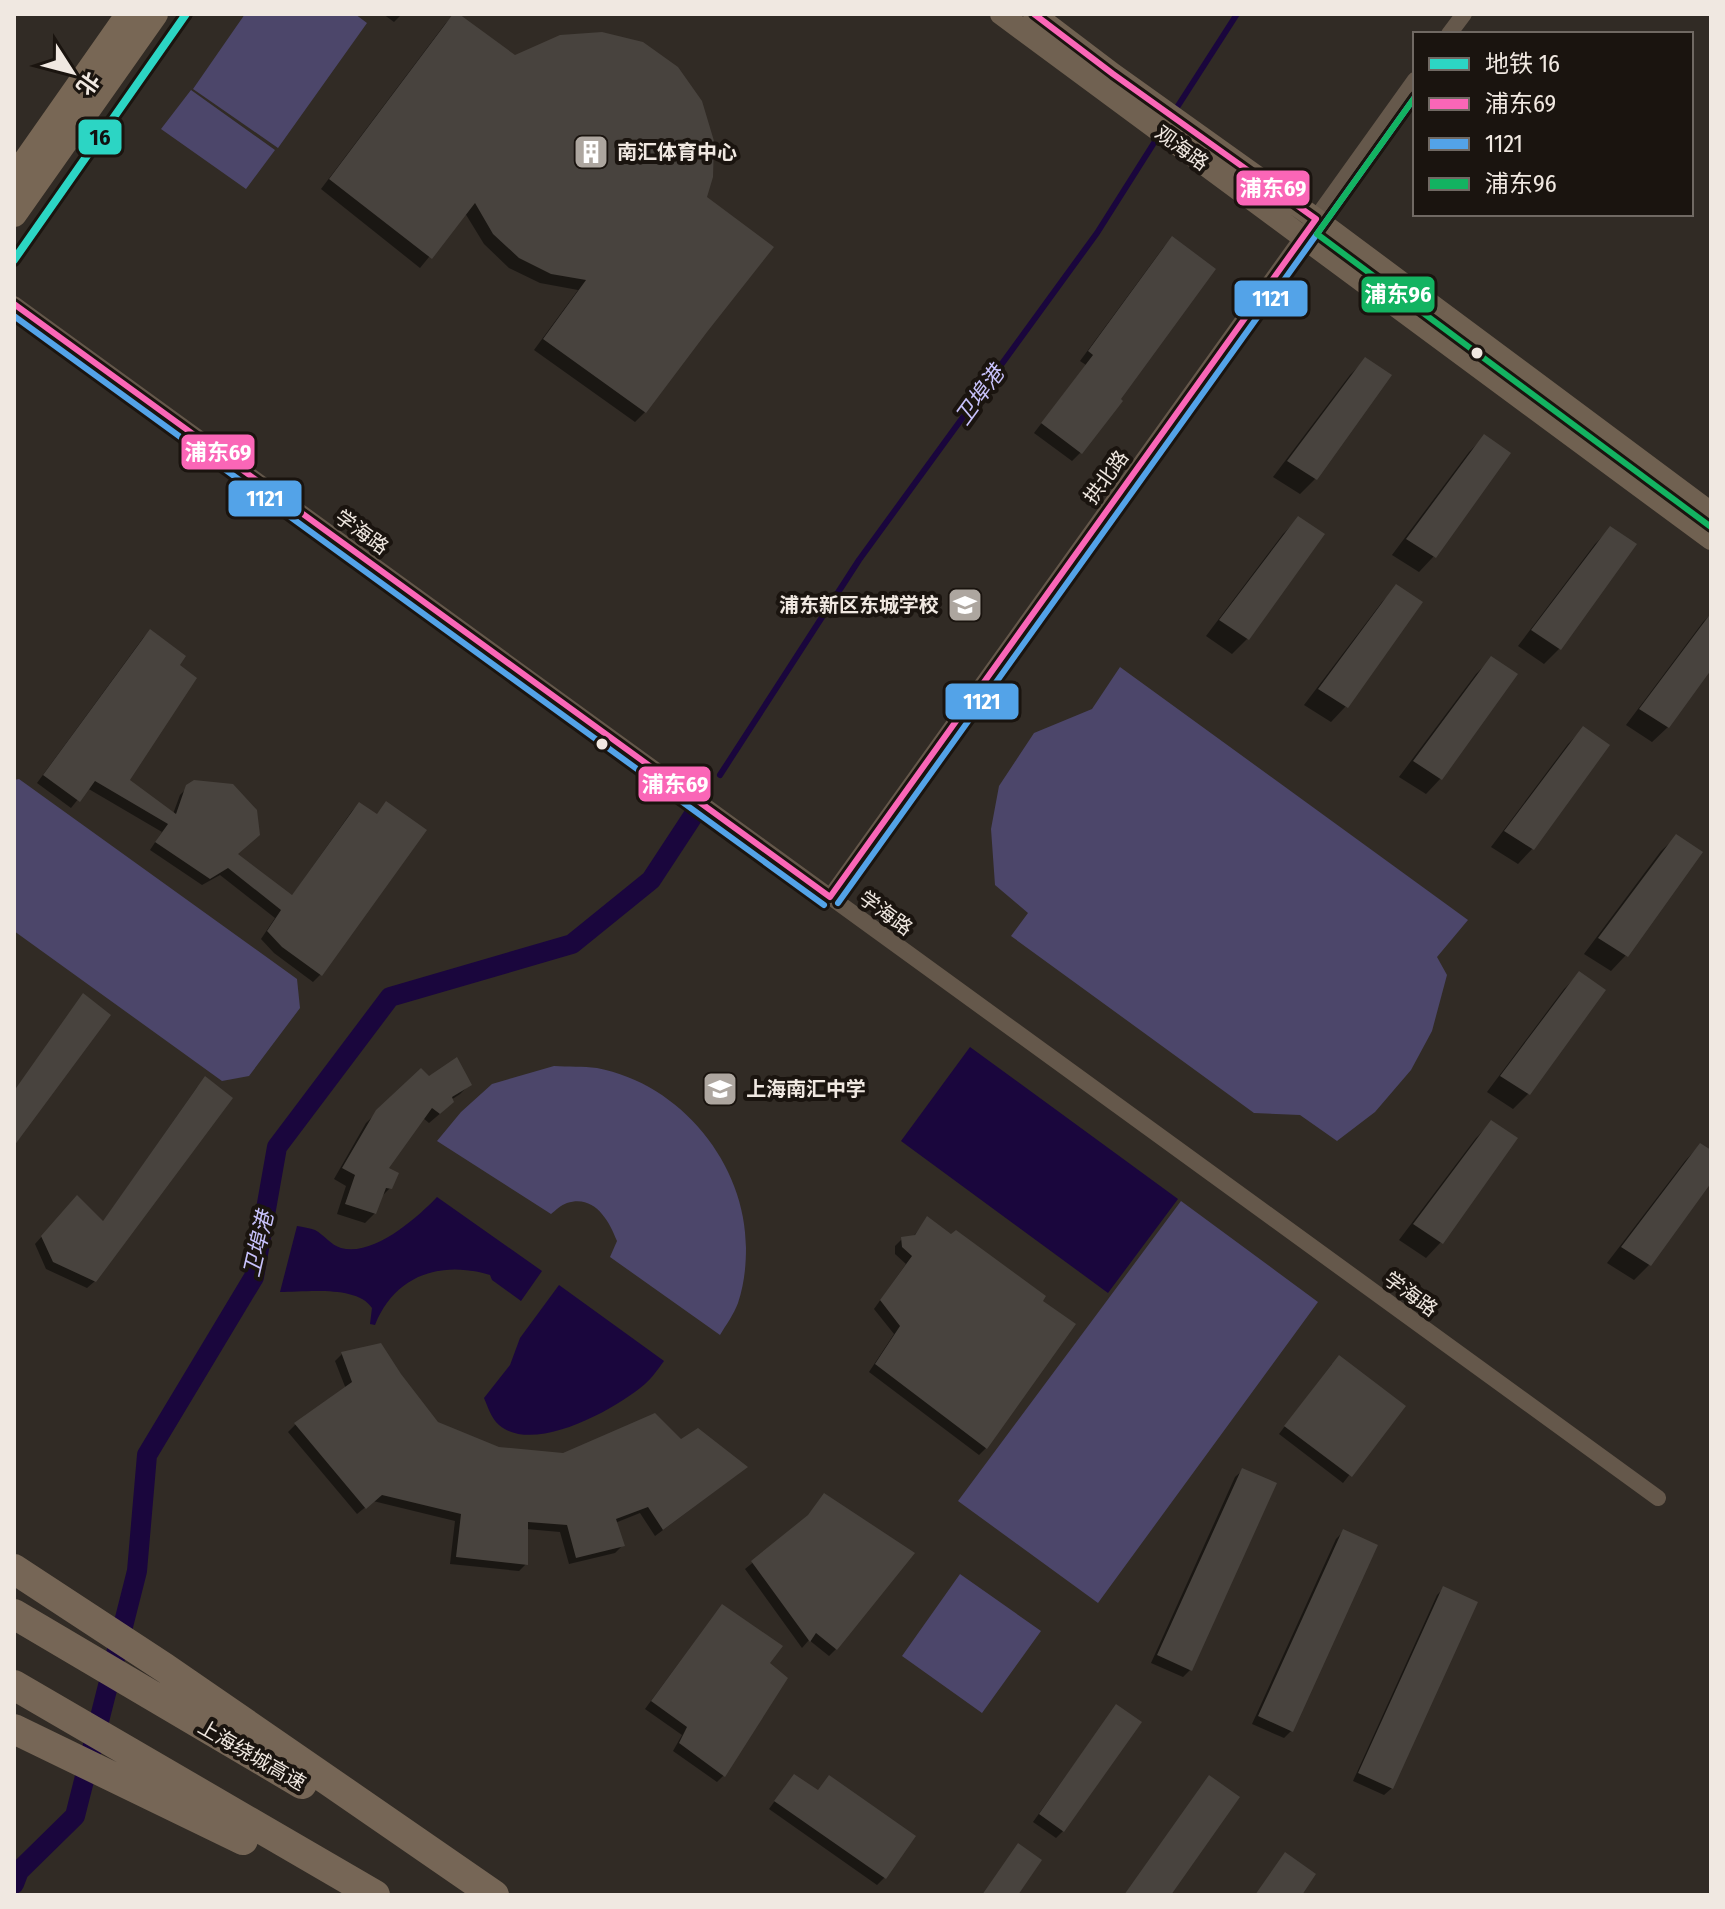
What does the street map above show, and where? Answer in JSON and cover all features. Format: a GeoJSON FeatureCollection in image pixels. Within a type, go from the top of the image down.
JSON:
{"type":"FeatureCollection","features":[{"type":"Feature","properties":{"kind":"highway"},"geometry":{"type":"LineString","coordinates":[[14,1569],[165,1668],[492,1895]]}},
{"type":"Feature","properties":{"kind":"highway","name":"上海绕城高速"},"geometry":{"type":"LineString","coordinates":[[14,1614],[492,1895]]}},
{"type":"Feature","properties":{"kind":"highway"},"geometry":{"type":"LineString","coordinates":[[14,1685],[76,1722],[126,1767],[355,1895]]}},
{"type":"Feature","properties":{"kind":"highway"},"geometry":{"type":"LineString","coordinates":[[14,1729],[65,1753],[126,1767],[375,1895]]}},
{"type":"Feature","properties":{"kind":"main road"},"geometry":{"type":"LineString","coordinates":[[14,178],[129,14]]}},
{"type":"Feature","properties":{"kind":"main road"},"geometry":{"type":"LineString","coordinates":[[14,214],[155,14]]}},
{"type":"Feature","properties":{"kind":"main road","name":"观海路"},"geometry":{"type":"LineString","coordinates":[[1001,14],[1140,105],[1711,513]]}},
{"type":"Feature","properties":{"kind":"main road","name":"观海路"},"geometry":{"type":"LineString","coordinates":[[1034,14],[1140,105]]}},
{"type":"Feature","properties":{"kind":"main road","name":"观海路"},"geometry":{"type":"LineString","coordinates":[[1310,228],[1711,539]]}},
{"type":"Feature","properties":{"kind":"street"},"geometry":{"type":"LineString","coordinates":[[1450,32],[1464,14]]}},
{"type":"Feature","properties":{"kind":"street","name":"拱北路"},"geometry":{"type":"LineString","coordinates":[[830,897],[1413,83]]}},
{"type":"Feature","properties":{"kind":"street","name":"学海路"},"geometry":{"type":"LineString","coordinates":[[14,304],[1658,1498]]}},
{"type":"Feature","properties":{"kind":"shaded area"},"geometry":{"type":"Polygon","coordinates":[[[245,14],[355,14],[367,23],[278,148],[193,89],[245,14]]]}},
{"type":"Feature","properties":{"kind":"shaded area"},"geometry":{"type":"Polygon","coordinates":[[[191,90],[275,150],[246,189],[161,129],[191,90]]]}},
{"type":"Feature","properties":{"kind":"shaded area"},"geometry":{"type":"Polygon","coordinates":[[[1120,667],[1468,920],[1437,957],[1447,975],[1432,1031],[1411,1070],[1375,1112],[1337,1141],[1300,1115],[1254,1113],[1011,936],[1028,913],[995,885],[991,829],[999,786],[1034,733],[1092,709],[1120,667]]]}},
{"type":"Feature","properties":{"kind":"shaded area"},"geometry":{"type":"Polygon","coordinates":[[[19,779],[297,979],[300,1008],[249,1076],[222,1081],[14,931],[14,780],[19,779]]]}},
{"type":"Feature","properties":{"kind":"shaded area"},"geometry":{"type":"Polygon","coordinates":[[[970,1047],[1178,1199],[1108,1293],[901,1141],[970,1047]]]}},
{"type":"Feature","properties":{"kind":"shaded area"},"geometry":{"type":"Polygon","coordinates":[[[554,1066],[597,1068],[628,1077],[656,1091],[703,1132],[721,1158],[735,1187],[743,1217],[746,1248],[740,1296],[720,1335],[610,1257],[617,1241],[605,1217],[593,1206],[577,1201],[561,1206],[551,1214],[437,1141],[461,1112],[492,1084],[554,1066]]]}},
{"type":"Feature","properties":{"kind":"shaded area"},"geometry":{"type":"Polygon","coordinates":[[[437,1197],[542,1271],[521,1301],[492,1280],[490,1275],[454,1269],[437,1271],[407,1283],[384,1308],[375,1325],[370,1324],[372,1308],[355,1296],[330,1291],[280,1292],[297,1226],[315,1230],[341,1248],[367,1247],[394,1234],[437,1197]]]}},
{"type":"Feature","properties":{"kind":"shaded area"},"geometry":{"type":"Polygon","coordinates":[[[1181,1201],[1318,1302],[1098,1603],[958,1501],[1181,1201]]]}},
{"type":"Feature","properties":{"kind":"shaded area"},"geometry":{"type":"Polygon","coordinates":[[[559,1285],[664,1361],[645,1384],[595,1416],[553,1432],[532,1435],[514,1433],[496,1422],[484,1398],[510,1365],[520,1338],[559,1285]]]}},
{"type":"Feature","properties":{"kind":"shaded area"},"geometry":{"type":"Polygon","coordinates":[[[960,1574],[1041,1631],[982,1713],[902,1656],[960,1574]]]}},
{"type":"Feature","properties":{"kind":"building"},"geometry":{"type":"Polygon","coordinates":[[[453,14],[459,14],[515,55],[560,35],[602,32],[643,42],[678,67],[702,101],[714,141],[713,177],[707,197],[774,247],[646,413],[543,339],[586,280],[551,274],[519,258],[493,234],[475,203],[432,259],[329,179],[453,14]]]}},
{"type":"Feature","properties":{"kind":"building"},"geometry":{"type":"Polygon","coordinates":[[[1172,236],[1216,269],[1082,454],[1041,423],[1093,355],[1088,351],[1172,236]]]}},
{"type":"Feature","properties":{"kind":"building"},"geometry":{"type":"Polygon","coordinates":[[[1365,357],[1392,375],[1317,480],[1287,461],[1365,357]]]}},
{"type":"Feature","properties":{"kind":"building"},"geometry":{"type":"Polygon","coordinates":[[[1484,434],[1511,453],[1436,558],[1406,539],[1484,434]]]}},
{"type":"Feature","properties":{"kind":"building"},"geometry":{"type":"Polygon","coordinates":[[[1298,516],[1325,534],[1249,640],[1219,620],[1298,516]]]}},
{"type":"Feature","properties":{"kind":"building"},"geometry":{"type":"Polygon","coordinates":[[[1610,526],[1637,544],[1561,650],[1531,630],[1610,526]]]}},
{"type":"Feature","properties":{"kind":"building"},"geometry":{"type":"Polygon","coordinates":[[[1396,584],[1423,602],[1348,708],[1318,689],[1396,584]]]}},
{"type":"Feature","properties":{"kind":"building"},"geometry":{"type":"Polygon","coordinates":[[[1711,613],[1711,670],[1669,728],[1639,709],[1711,613]]]}},
{"type":"Feature","properties":{"kind":"building"},"geometry":{"type":"Polygon","coordinates":[[[150,629],[186,656],[180,665],[197,678],[130,780],[176,814],[186,785],[194,780],[233,784],[257,810],[260,835],[238,854],[292,895],[359,802],[377,814],[386,801],[427,830],[322,976],[282,947],[267,931],[281,910],[228,868],[210,879],[155,842],[168,824],[95,781],[80,802],[43,775],[150,629]]]}},
{"type":"Feature","properties":{"kind":"building"},"geometry":{"type":"Polygon","coordinates":[[[1491,656],[1518,674],[1442,780],[1413,761],[1491,656]]]}},
{"type":"Feature","properties":{"kind":"building"},"geometry":{"type":"Polygon","coordinates":[[[1583,726],[1610,745],[1534,850],[1504,831],[1583,726]]]}},
{"type":"Feature","properties":{"kind":"building"},"geometry":{"type":"Polygon","coordinates":[[[1676,834],[1703,852],[1628,957],[1598,938],[1676,834]]]}},
{"type":"Feature","properties":{"kind":"building"},"geometry":{"type":"Polygon","coordinates":[[[1579,971],[1606,990],[1530,1095],[1500,1076],[1579,971]]]}},
{"type":"Feature","properties":{"kind":"building"},"geometry":{"type":"Polygon","coordinates":[[[83,993],[111,1015],[14,1146],[14,1091],[83,993]]]}},
{"type":"Feature","properties":{"kind":"building"},"geometry":{"type":"Polygon","coordinates":[[[457,1057],[472,1085],[452,1097],[454,1102],[440,1114],[432,1108],[389,1168],[399,1173],[392,1189],[386,1188],[376,1214],[345,1204],[355,1175],[342,1168],[376,1110],[421,1068],[429,1076],[457,1057]]]}},
{"type":"Feature","properties":{"kind":"building"},"geometry":{"type":"Polygon","coordinates":[[[205,1076],[233,1098],[96,1282],[53,1262],[41,1236],[77,1195],[103,1221],[205,1076]]]}},
{"type":"Feature","properties":{"kind":"building"},"geometry":{"type":"Polygon","coordinates":[[[1491,1120],[1518,1138],[1443,1244],[1413,1224],[1491,1120]]]}},
{"type":"Feature","properties":{"kind":"building"},"geometry":{"type":"Polygon","coordinates":[[[1700,1143],[1711,1150],[1711,1183],[1651,1266],[1621,1247],[1700,1143]]]}},
{"type":"Feature","properties":{"kind":"building"},"geometry":{"type":"Polygon","coordinates":[[[927,1216],[951,1234],[956,1230],[1046,1296],[1043,1301],[1076,1324],[987,1449],[875,1364],[900,1326],[880,1300],[912,1256],[902,1247],[901,1237],[915,1235],[927,1216]]]}},
{"type":"Feature","properties":{"kind":"building"},"geometry":{"type":"Polygon","coordinates":[[[381,1343],[438,1422],[499,1447],[563,1453],[655,1413],[681,1439],[698,1428],[748,1467],[663,1530],[648,1507],[616,1519],[625,1546],[576,1558],[567,1525],[528,1522],[528,1565],[456,1557],[461,1514],[382,1495],[366,1509],[294,1423],[352,1382],[341,1352],[381,1343]]]}},
{"type":"Feature","properties":{"kind":"building"},"geometry":{"type":"Polygon","coordinates":[[[1339,1355],[1406,1406],[1352,1477],[1284,1426],[1339,1355]]]}},
{"type":"Feature","properties":{"kind":"building"},"geometry":{"type":"Polygon","coordinates":[[[1242,1468],[1277,1483],[1192,1671],[1157,1655],[1242,1468]]]}},
{"type":"Feature","properties":{"kind":"building"},"geometry":{"type":"Polygon","coordinates":[[[824,1493],[915,1553],[837,1650],[816,1633],[810,1642],[751,1561],[808,1515],[824,1493]]]}},
{"type":"Feature","properties":{"kind":"building"},"geometry":{"type":"Polygon","coordinates":[[[1343,1529],[1378,1545],[1293,1732],[1258,1716],[1343,1529]]]}},
{"type":"Feature","properties":{"kind":"building"},"geometry":{"type":"Polygon","coordinates":[[[1443,1586],[1478,1602],[1393,1789],[1358,1773],[1443,1586]]]}},
{"type":"Feature","properties":{"kind":"building"},"geometry":{"type":"Polygon","coordinates":[[[722,1604],[783,1646],[770,1663],[788,1678],[725,1777],[679,1743],[687,1727],[651,1701],[722,1604]]]}},
{"type":"Feature","properties":{"kind":"building"},"geometry":{"type":"Polygon","coordinates":[[[1116,1704],[1142,1722],[1064,1832],[1039,1814],[1116,1704]]]}},
{"type":"Feature","properties":{"kind":"building"},"geometry":{"type":"Polygon","coordinates":[[[794,1774],[818,1790],[829,1775],[916,1836],[886,1879],[774,1801],[794,1774]]]}},
{"type":"Feature","properties":{"kind":"building"},"geometry":{"type":"Polygon","coordinates":[[[1209,1775],[1240,1797],[1171,1895],[1124,1895],[1209,1775]]]}},
{"type":"Feature","properties":{"kind":"building"},"geometry":{"type":"Polygon","coordinates":[[[1018,1843],[1042,1860],[1018,1895],[982,1895],[1018,1843]]]}},
{"type":"Feature","properties":{"kind":"building"},"geometry":{"type":"Polygon","coordinates":[[[1285,1852],[1316,1874],[1302,1895],[1255,1895],[1285,1852]]]}},
{"type":"Feature","properties":{"kind":"waterway","name":"卫埠港"},"geometry":{"type":"LineString","coordinates":[[1174,112],[1237,14]]}},
{"type":"Feature","properties":{"kind":"waterway","name":"卫埠港"},"geometry":{"type":"LineString","coordinates":[[720,775],[859,560],[1097,233],[1159,135]]}},
{"type":"Feature","properties":{"kind":"waterway","name":"卫埠港"},"geometry":{"type":"LineString","coordinates":[[14,1884],[19,1871],[75,1816],[137,1571],[147,1455],[254,1277],[277,1147],[390,997],[572,944],[651,880],[693,816]]}},
{"type":"Feature","properties":{"kind":"metro line","name":"16"},"geometry":{"type":"LineString","coordinates":[[14,260],[186,14]]}},
{"type":"Feature","properties":{"kind":"transit line","name":"浦东69"},"geometry":{"type":"LineString","coordinates":[[830,897],[1316,219],[1034,14]]}},
{"type":"Feature","properties":{"kind":"transit line","name":"1121"},"geometry":{"type":"LineString","coordinates":[[838,903],[1413,100]]}},
{"type":"Feature","properties":{"kind":"transit line","name":"浦东96"},"geometry":{"type":"LineString","coordinates":[[1413,100],[1317,234],[1711,527]]}},
{"type":"Feature","properties":{"kind":"transit line","name":"浦东69"},"geometry":{"type":"LineString","coordinates":[[14,304],[830,897]]}},
{"type":"Feature","properties":{"kind":"transit line","name":"1121"},"geometry":{"type":"LineString","coordinates":[[14,316],[824,905]]}},
{"type":"Feature","properties":{"kind":"place","name":"南汇体育中心"},"geometry":{"type":"Point","coordinates":[591,152]}},
{"type":"Feature","properties":{"kind":"place","name":"浦东新区东城学校"},"geometry":{"type":"Point","coordinates":[965,605]}},
{"type":"Feature","properties":{"kind":"place","name":"上海南汇中学"},"geometry":{"type":"Point","coordinates":[720,1089]}}]}
